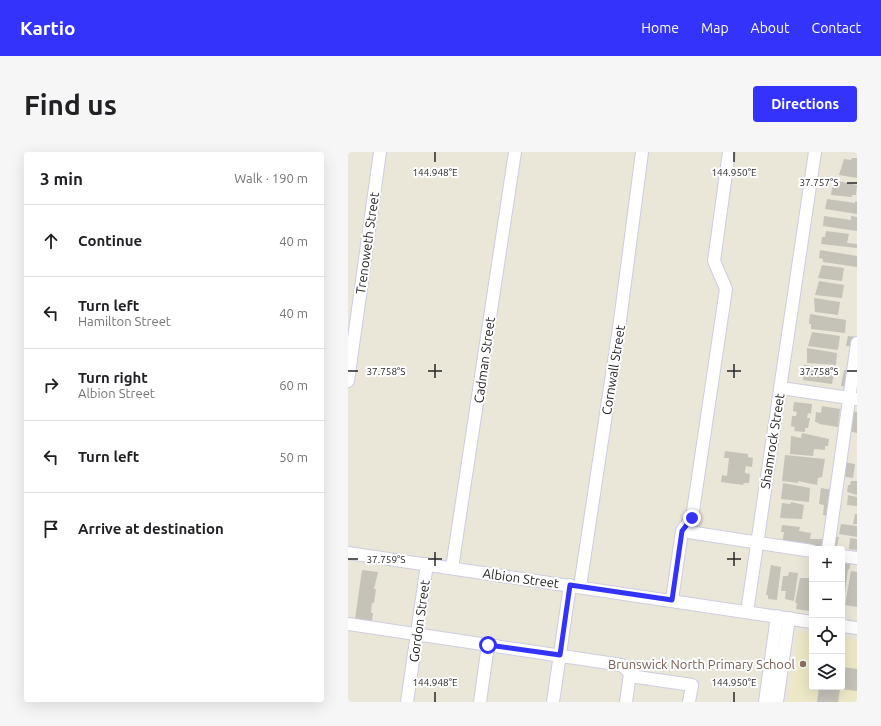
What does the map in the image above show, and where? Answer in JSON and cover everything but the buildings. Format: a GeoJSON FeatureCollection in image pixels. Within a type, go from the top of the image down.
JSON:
{"type":"FeatureCollection","features":[{"type":"Feature","properties":{"kind":"street","name":"Trenoweth Street"},"geometry":{"type":"LineString","coordinates":[[348,381],[380,152]]}},
{"type":"Feature","properties":{"kind":"street","name":"Cadman Street"},"geometry":{"type":"LineString","coordinates":[[452,568],[515,152]]}},
{"type":"Feature","properties":{"kind":"street","name":"Cornwall Street"},"geometry":{"type":"LineString","coordinates":[[553,702],[560,655],[575,586],[620,320],[642,152]]}},
{"type":"Feature","properties":{"kind":"street"},"geometry":{"type":"LineString","coordinates":[[672,600],[682,531],[692,518],[726,290],[714,261],[729,152]]}},
{"type":"Feature","properties":{"kind":"street","name":"Shamrock Street"},"geometry":{"type":"LineString","coordinates":[[747,612],[781,388],[814,152]]}},
{"type":"Feature","properties":{"kind":"street"},"geometry":{"type":"LineString","coordinates":[[828,546],[853,399],[857,343]]}},
{"type":"Feature","properties":{"kind":"street"},"geometry":{"type":"LineString","coordinates":[[781,388],[853,399]]}},
{"type":"Feature","properties":{"kind":"street"},"geometry":{"type":"LineString","coordinates":[[682,531],[809,551]]}},
{"type":"Feature","properties":{"kind":"street","name":"Albion Street"},"geometry":{"type":"LineString","coordinates":[[348,553],[809,621]]}},
{"type":"Feature","properties":{"kind":"street"},"geometry":{"type":"LineString","coordinates":[[845,556],[857,558]]}},
{"type":"Feature","properties":{"kind":"street","name":"Gordon Street"},"geometry":{"type":"LineString","coordinates":[[407,702],[427,564]]}},
{"type":"Feature","properties":{"kind":"street"},"geometry":{"type":"LineString","coordinates":[[765,702],[783,617]]}},
{"type":"Feature","properties":{"kind":"street"},"geometry":{"type":"LineString","coordinates":[[777,702],[783,617]]}},
{"type":"Feature","properties":{"kind":"street"},"geometry":{"type":"LineString","coordinates":[[348,624],[622,665],[630,673],[626,702]]}},
{"type":"Feature","properties":{"kind":"street"},"geometry":{"type":"LineString","coordinates":[[845,626],[857,628]]}},
{"type":"Feature","properties":{"kind":"street"},"geometry":{"type":"LineString","coordinates":[[480,702],[488,645]]}},
{"type":"Feature","properties":{"kind":"street"},"geometry":{"type":"LineString","coordinates":[[630,676],[692,685],[689,702]]}},
{"type":"Feature","properties":{"kind":"shaded area","name":"Brunswick North Primary School"},"geometry":{"type":"Polygon","coordinates":[[[799,632],[809,634],[809,690],[845,690],[845,638],[857,640],[857,702],[789,702],[799,632]]]}},
{"type":"Feature","properties":{"kind":"place","name":"Brunswick North Primary School"},"geometry":{"type":"Point","coordinates":[803,664]}},
{"type":"Feature","properties":{"kind":"route"},"geometry":{"type":"LineString","coordinates":[[488,645],[560,655],[570,585],[672,600],[682,531],[692,518]]}}]}
